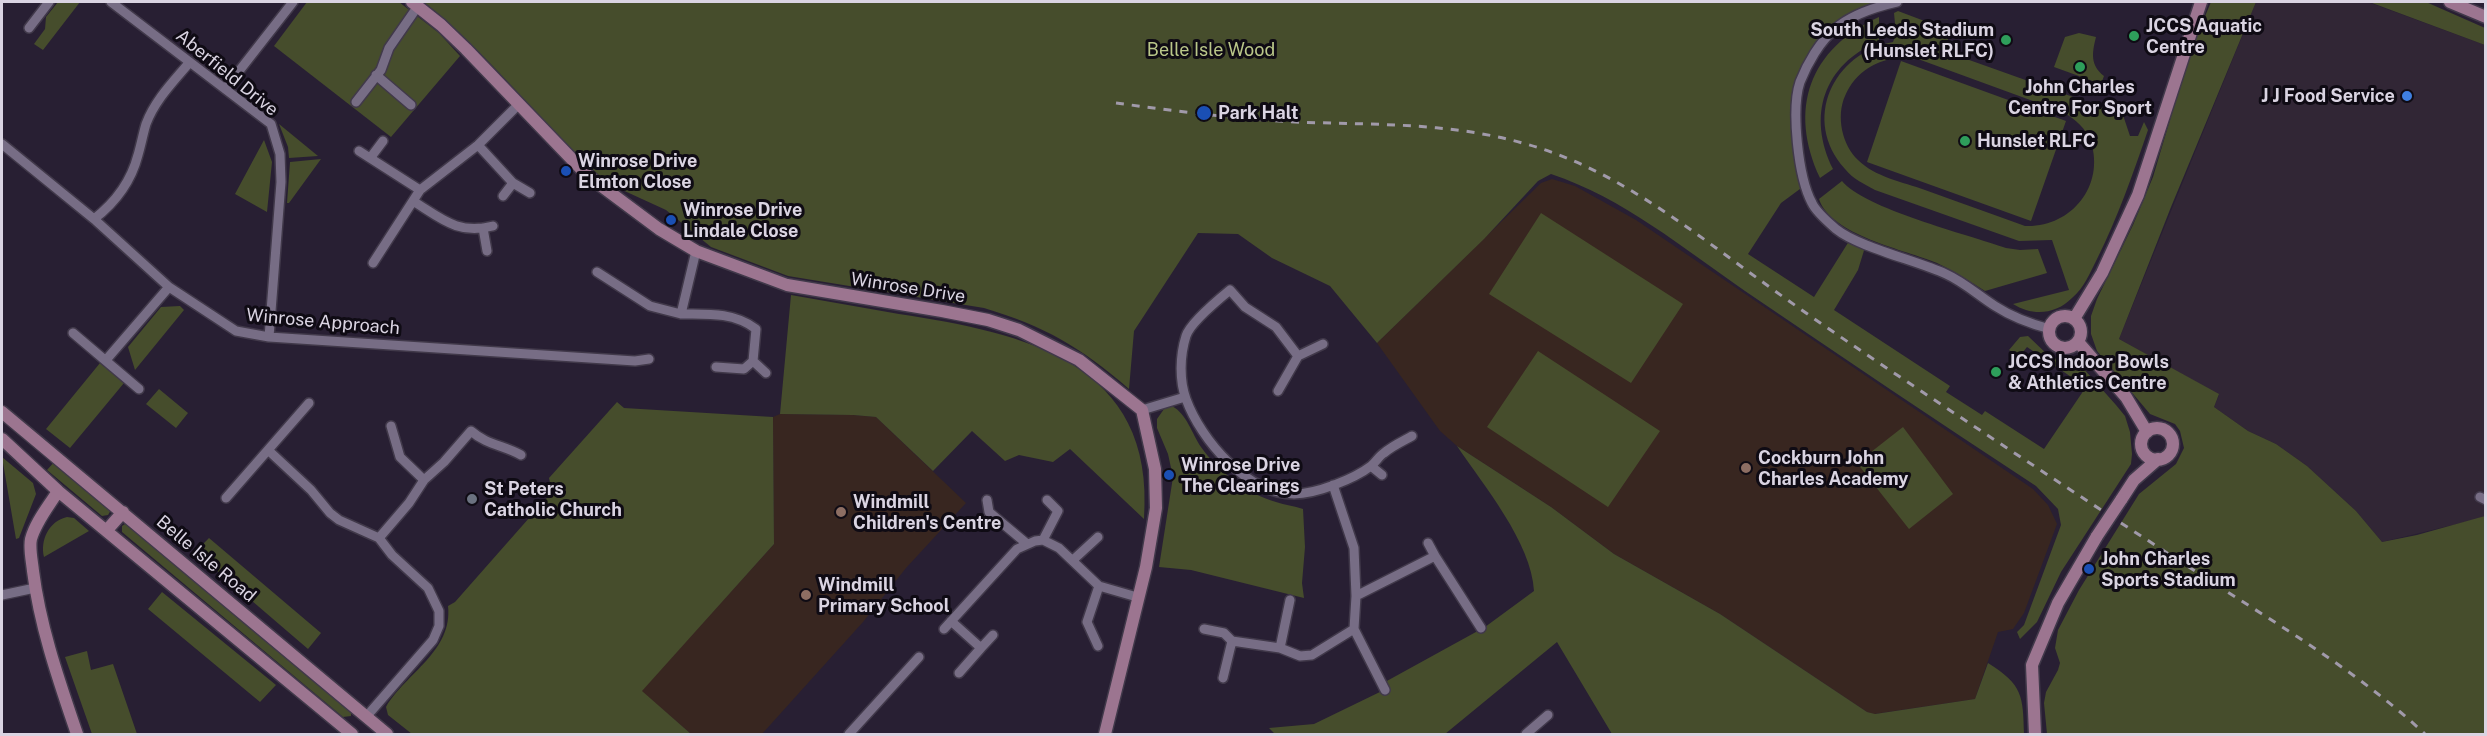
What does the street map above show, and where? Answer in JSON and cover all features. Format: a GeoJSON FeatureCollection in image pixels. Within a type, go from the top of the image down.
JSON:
{"type":"FeatureCollection","features":[{"type":"Feature","properties":{"kind":"street"},"geometry":{"type":"LineString","coordinates":[[29,28],[49,2]]}},
{"type":"Feature","properties":{"kind":"street","name":"Aberfield Drive"},"geometry":{"type":"LineString","coordinates":[[111,2],[271,124],[280,154],[281,183],[269,337]]}},
{"type":"Feature","properties":{"kind":"street"},"geometry":{"type":"LineString","coordinates":[[225,88],[293,2]]}},
{"type":"Feature","properties":{"kind":"street"},"geometry":{"type":"LineString","coordinates":[[1897,2],[1854,16],[1834,29],[1815,53],[1800,83],[1796,128],[1804,186],[1813,206],[1838,230],[1851,238],[1948,275],[1998,308],[2025,321],[2050,329]]}},
{"type":"Feature","properties":{"kind":"street"},"geometry":{"type":"LineString","coordinates":[[2074,319],[2102,273],[2138,195],[2201,2]]}},
{"type":"Feature","properties":{"kind":"street"},"geometry":{"type":"LineString","coordinates":[[2450,2],[2486,17]]}},
{"type":"Feature","properties":{"kind":"street"},"geometry":{"type":"LineString","coordinates":[[356,102],[376,75],[415,4]]}},
{"type":"Feature","properties":{"kind":"street","name":"Winrose Drive"},"geometry":{"type":"LineString","coordinates":[[415,4],[441,25],[597,184],[659,229],[696,250],[787,285],[942,311],[988,320],[1019,330],[1079,360],[1142,410]]}},
{"type":"Feature","properties":{"kind":"street"},"geometry":{"type":"LineString","coordinates":[[94,219],[112,205],[127,184],[138,158],[147,123],[162,94],[189,63]]}},
{"type":"Feature","properties":{"kind":"street"},"geometry":{"type":"LineString","coordinates":[[376,75],[411,105]]}},
{"type":"Feature","properties":{"kind":"street"},"geometry":{"type":"LineString","coordinates":[[373,264],[420,190],[478,145],[519,105]]}},
{"type":"Feature","properties":{"kind":"street"},"geometry":{"type":"LineString","coordinates":[[371,157],[383,141]]}},
{"type":"Feature","properties":{"kind":"street","name":"Winrose Approach"},"geometry":{"type":"LineString","coordinates":[[2,144],[94,219],[170,286],[236,331],[269,337],[635,361],[649,359]]}},
{"type":"Feature","properties":{"kind":"street"},"geometry":{"type":"LineString","coordinates":[[478,145],[513,183],[530,193]]}},
{"type":"Feature","properties":{"kind":"street"},"geometry":{"type":"LineString","coordinates":[[359,151],[420,190]]}},
{"type":"Feature","properties":{"kind":"street"},"geometry":{"type":"LineString","coordinates":[[503,196],[513,183]]}},
{"type":"Feature","properties":{"kind":"street"},"geometry":{"type":"LineString","coordinates":[[413,201],[444,221],[466,230],[488,227],[487,251]]}},
{"type":"Feature","properties":{"kind":"street"},"geometry":{"type":"LineString","coordinates":[[681,314],[696,250]]}},
{"type":"Feature","properties":{"kind":"street"},"geometry":{"type":"LineString","coordinates":[[597,272],[650,306],[681,314],[720,314],[746,321],[756,329],[753,361],[744,369],[716,367]]}},
{"type":"Feature","properties":{"kind":"street"},"geometry":{"type":"LineString","coordinates":[[1222,281],[1245,307],[1276,327],[1298,356]]}},
{"type":"Feature","properties":{"kind":"street"},"geometry":{"type":"LineString","coordinates":[[106,360],[170,286]]}},
{"type":"Feature","properties":{"kind":"street"},"geometry":{"type":"LineString","coordinates":[[1230,290],[1186,333],[1180,364],[1185,397],[1199,427],[1214,448],[1233,466],[1254,482],[1294,494],[1333,485],[1371,466],[1384,452],[1412,436]]}},
{"type":"Feature","properties":{"kind":"street"},"geometry":{"type":"LineString","coordinates":[[2060,318],[2074,319],[2081,329],[2078,342],[2070,348],[2056,346],[2050,338],[2050,329],[2054,321],[2060,318]]}},
{"type":"Feature","properties":{"kind":"street"},"geometry":{"type":"LineString","coordinates":[[73,333],[139,389]]}},
{"type":"Feature","properties":{"kind":"street"},"geometry":{"type":"LineString","coordinates":[[2078,342],[2126,397],[2146,432]]}},
{"type":"Feature","properties":{"kind":"street"},"geometry":{"type":"LineString","coordinates":[[1278,391],[1298,356],[1323,344]]}},
{"type":"Feature","properties":{"kind":"street"},"geometry":{"type":"LineString","coordinates":[[635,361],[636,373]]}},
{"type":"Feature","properties":{"kind":"street"},"geometry":{"type":"LineString","coordinates":[[753,361],[766,372]]}},
{"type":"Feature","properties":{"kind":"street"},"geometry":{"type":"LineString","coordinates":[[1105,735],[1152,536],[1156,508],[1155,469],[1142,410],[1185,397]]}},
{"type":"Feature","properties":{"kind":"street"},"geometry":{"type":"LineString","coordinates":[[226,498],[309,403]]}},
{"type":"Feature","properties":{"kind":"street","name":"Belle Isle Road"},"geometry":{"type":"LineString","coordinates":[[2,412],[387,735]]}},
{"type":"Feature","properties":{"kind":"street"},"geometry":{"type":"LineString","coordinates":[[391,426],[400,457],[424,480]]}},
{"type":"Feature","properties":{"kind":"street"},"geometry":{"type":"LineString","coordinates":[[2035,735],[2032,665],[2058,603],[2097,536],[2134,480],[2158,459],[2170,452],[2172,438],[2161,428],[2146,432],[2142,440],[2143,449],[2134,480]]}},
{"type":"Feature","properties":{"kind":"street"},"geometry":{"type":"LineString","coordinates":[[379,538],[409,503],[424,480],[444,462],[471,431],[485,442],[510,449],[521,455]]}},
{"type":"Feature","properties":{"kind":"street"},"geometry":{"type":"LineString","coordinates":[[15,450],[28,434]]}},
{"type":"Feature","properties":{"kind":"street"},"geometry":{"type":"LineString","coordinates":[[2,439],[58,491],[352,735]]}},
{"type":"Feature","properties":{"kind":"street"},"geometry":{"type":"LineString","coordinates":[[2143,449],[2148,457],[2158,459]]}},
{"type":"Feature","properties":{"kind":"street"},"geometry":{"type":"LineString","coordinates":[[268,450],[311,490],[330,513],[339,520],[379,538],[392,555],[428,588],[435,600],[440,626],[433,640],[366,717]]}},
{"type":"Feature","properties":{"kind":"street"},"geometry":{"type":"LineString","coordinates":[[1371,466],[1382,475]]}},
{"type":"Feature","properties":{"kind":"street"},"geometry":{"type":"LineString","coordinates":[[1333,485],[1354,548],[1356,596],[1354,629],[1385,690]]}},
{"type":"Feature","properties":{"kind":"street"},"geometry":{"type":"LineString","coordinates":[[58,491],[36,526],[31,541],[35,588],[47,643],[77,735]]}},
{"type":"Feature","properties":{"kind":"street"},"geometry":{"type":"LineString","coordinates":[[987,500],[989,512],[1026,543]]}},
{"type":"Feature","properties":{"kind":"street"},"geometry":{"type":"LineString","coordinates":[[1043,540],[1058,511],[1047,500]]}},
{"type":"Feature","properties":{"kind":"street"},"geometry":{"type":"LineString","coordinates":[[107,530],[123,512]]}},
{"type":"Feature","properties":{"kind":"street"},"geometry":{"type":"LineString","coordinates":[[1073,560],[1098,537]]}},
{"type":"Feature","properties":{"kind":"street"},"geometry":{"type":"LineString","coordinates":[[944,629],[1017,549],[1026,543],[1043,540],[1059,548],[1099,586],[1137,597]]}},
{"type":"Feature","properties":{"kind":"street"},"geometry":{"type":"LineString","coordinates":[[1428,543],[1481,628]]}},
{"type":"Feature","properties":{"kind":"street"},"geometry":{"type":"LineString","coordinates":[[1356,596],[1436,556]]}},
{"type":"Feature","properties":{"kind":"street"},"geometry":{"type":"LineString","coordinates":[[1098,646],[1087,622],[1099,586]]}},
{"type":"Feature","properties":{"kind":"street"},"geometry":{"type":"LineString","coordinates":[[2,595],[35,588]]}},
{"type":"Feature","properties":{"kind":"street"},"geometry":{"type":"LineString","coordinates":[[1280,648],[1290,600]]}},
{"type":"Feature","properties":{"kind":"street"},"geometry":{"type":"LineString","coordinates":[[951,621],[981,648]]}},
{"type":"Feature","properties":{"kind":"street"},"geometry":{"type":"LineString","coordinates":[[1204,629],[1224,633],[1232,642],[1280,648],[1300,656],[1312,655],[1354,629]]}},
{"type":"Feature","properties":{"kind":"street"},"geometry":{"type":"LineString","coordinates":[[958,673],[993,635]]}},
{"type":"Feature","properties":{"kind":"street"},"geometry":{"type":"LineString","coordinates":[[1223,678],[1232,642]]}},
{"type":"Feature","properties":{"kind":"street"},"geometry":{"type":"LineString","coordinates":[[849,735],[919,657]]}},
{"type":"Feature","properties":{"kind":"street"},"geometry":{"type":"LineString","coordinates":[[1527,734],[1548,715]]}},
{"type":"Feature","properties":{"kind":"street"},"geometry":{"type":"LineString","coordinates":[[1536,726],[1542,735]]}},
{"type":"Feature","properties":{"kind":"shaded area"},"geometry":{"type":"Polygon","coordinates":[[[2256,2],[2368,2],[2485,45],[2485,516],[2382,542],[2356,511],[2307,466],[2276,444],[2248,431],[2214,407],[2219,395],[2119,339],[2256,2]]]}},
{"type":"Feature","properties":{"kind":"shaded area","name":"Cockburn John Charles Academy"},"geometry":{"type":"Polygon","coordinates":[[[1552,179],[1575,186],[1636,220],[2033,489],[2048,505],[2057,524],[2024,613],[2013,629],[1998,632],[1975,699],[1874,714],[1867,712],[1720,614],[1614,554],[1551,507],[1457,446],[1440,431],[1377,343],[1541,183],[1552,179]]]}},
{"type":"Feature","properties":{"kind":"shaded area","name":"Windmill Primary School"},"geometry":{"type":"Polygon","coordinates":[[[780,414],[876,417],[966,503],[906,568],[863,622],[762,734],[691,734],[641,691],[774,544],[773,417],[780,414]]]}},
{"type":"Feature","properties":{"kind":"green space"},"geometry":{"type":"Polygon","coordinates":[[[58,2],[80,2],[43,50],[34,44],[45,29],[46,17],[58,2]]]}},
{"type":"Feature","properties":{"kind":"green space"},"geometry":{"type":"Polygon","coordinates":[[[307,2],[399,2],[439,33],[460,56],[391,137],[274,46],[307,2]]]}},
{"type":"Feature","properties":{"kind":"green space","name":"Belle Isle Wood"},"geometry":{"type":"Polygon","coordinates":[[[424,2],[1897,2],[1834,29],[1800,83],[1796,128],[1804,186],[1781,203],[1748,254],[1814,297],[1851,238],[1866,244],[1858,270],[1834,310],[1950,386],[1946,392],[1982,415],[1985,411],[2044,449],[2086,387],[2027,347],[2019,357],[2009,350],[2020,337],[2028,336],[2050,357],[2074,363],[2083,368],[2125,416],[2130,432],[2131,464],[2061,572],[2037,622],[2020,639],[2017,632],[2024,625],[2061,525],[2058,509],[2036,486],[1745,291],[1652,225],[1603,196],[1577,184],[1551,174],[1538,181],[1484,239],[1377,343],[1330,286],[1272,258],[1238,234],[1198,233],[1134,331],[1129,389],[1078,350],[1044,330],[1005,315],[984,308],[788,276],[711,247],[666,210],[618,188],[616,190],[567,144],[474,47],[424,2]]]}},
{"type":"Feature","properties":{"kind":"green space"},"geometry":{"type":"Polygon","coordinates":[[[2211,2],[2256,2],[2119,339],[2219,394],[2214,407],[2248,431],[2276,444],[2307,466],[2356,511],[2382,542],[2485,516],[2485,734],[2047,734],[2044,703],[2046,692],[2060,663],[2055,648],[2058,630],[2079,590],[2139,494],[2176,464],[2184,448],[2180,431],[2175,424],[2150,414],[2097,351],[2091,334],[2091,316],[2153,177],[2190,52],[2211,2]]]}},
{"type":"Feature","properties":{"kind":"green space"},"geometry":{"type":"Polygon","coordinates":[[[2426,2],[2485,28],[2485,45],[2372,3],[2426,2]]]}},
{"type":"Feature","properties":{"kind":"green space"},"geometry":{"type":"Polygon","coordinates":[[[1898,11],[1951,31],[1944,51],[2104,108],[2115,101],[2130,136],[2138,136],[2144,122],[2148,130],[2105,243],[2080,290],[2065,304],[2051,311],[2036,312],[2013,304],[2069,290],[2052,240],[2019,241],[1875,190],[1848,173],[1832,150],[1826,130],[1825,110],[1830,91],[1840,74],[1854,60],[1872,49],[1893,42],[1896,34],[1894,13],[1898,11]],[[1903,57],[1876,64],[1861,73],[1850,87],[1842,104],[1841,121],[1844,138],[1852,154],[1858,160],[1873,171],[1890,178],[2025,226],[2041,225],[2056,220],[2080,202],[2093,174],[2094,159],[2089,137],[2076,121],[2063,112],[1918,59],[1903,57]]]}},
{"type":"Feature","properties":{"kind":"green space"},"geometry":{"type":"Polygon","coordinates":[[[1879,17],[1879,41],[1860,51],[1845,64],[1833,78],[1825,94],[1821,112],[1821,130],[1833,169],[1820,178],[1810,153],[1806,128],[1806,105],[1811,84],[1821,64],[1836,46],[1855,30],[1879,17]]]}},
{"type":"Feature","properties":{"kind":"green space"},"geometry":{"type":"Polygon","coordinates":[[[2079,33],[2096,37],[2093,58],[2096,68],[2104,76],[2101,84],[2054,67],[2065,37],[2079,33]]]}},
{"type":"Feature","properties":{"kind":"green space"},"geometry":{"type":"Polygon","coordinates":[[[1901,61],[2066,121],[2031,221],[1867,162],[1901,61]]]}},
{"type":"Feature","properties":{"kind":"green space"},"geometry":{"type":"Polygon","coordinates":[[[279,124],[318,156],[289,158],[288,147],[279,124]]]}},
{"type":"Feature","properties":{"kind":"green space"},"geometry":{"type":"Polygon","coordinates":[[[264,140],[272,162],[267,212],[235,194],[264,140]]]}},
{"type":"Feature","properties":{"kind":"green space"},"geometry":{"type":"Polygon","coordinates":[[[321,159],[289,203],[287,203],[290,162],[321,159]]]}},
{"type":"Feature","properties":{"kind":"green space"},"geometry":{"type":"Polygon","coordinates":[[[1842,181],[1871,201],[1918,220],[2006,248],[2038,249],[2047,273],[1985,291],[1937,263],[1870,240],[1838,222],[1826,212],[1819,199],[1842,181]]]}},
{"type":"Feature","properties":{"kind":"green space"},"geometry":{"type":"Polygon","coordinates":[[[1541,213],[1683,304],[1631,383],[1489,294],[1541,213]]]}},
{"type":"Feature","properties":{"kind":"green space"},"geometry":{"type":"Polygon","coordinates":[[[791,295],[992,332],[1035,346],[1073,365],[1105,390],[1128,423],[1142,466],[1144,519],[1070,449],[1053,462],[1019,455],[1005,461],[972,431],[933,471],[876,417],[780,414],[791,295]]]}},
{"type":"Feature","properties":{"kind":"green space"},"geometry":{"type":"Polygon","coordinates":[[[180,306],[184,310],[135,370],[128,347],[161,307],[180,306]]]}},
{"type":"Feature","properties":{"kind":"green space"},"geometry":{"type":"Polygon","coordinates":[[[1538,351],[1660,431],[1608,507],[1487,427],[1538,351]]]}},
{"type":"Feature","properties":{"kind":"green space"},"geometry":{"type":"Polygon","coordinates":[[[100,363],[124,383],[70,448],[46,429],[100,363]]]}},
{"type":"Feature","properties":{"kind":"green space"},"geometry":{"type":"Polygon","coordinates":[[[159,389],[188,413],[176,428],[146,404],[159,389]]]}},
{"type":"Feature","properties":{"kind":"green space"},"geometry":{"type":"Polygon","coordinates":[[[617,402],[624,408],[773,417],[774,544],[642,691],[691,734],[412,734],[388,715],[386,707],[436,649],[448,622],[448,606],[455,602],[552,492],[549,478],[617,402]]]}},
{"type":"Feature","properties":{"kind":"green space"},"geometry":{"type":"Polygon","coordinates":[[[1172,406],[1182,414],[1208,456],[1225,473],[1254,493],[1303,509],[1305,547],[1302,583],[1304,598],[1191,570],[1159,567],[1173,477],[1168,454],[1157,428],[1157,419],[1164,409],[1172,406]]]}},
{"type":"Feature","properties":{"kind":"green space"},"geometry":{"type":"Polygon","coordinates":[[[1903,427],[1953,494],[1909,529],[1857,463],[1903,427]]]}},
{"type":"Feature","properties":{"kind":"green space"},"geometry":{"type":"Polygon","coordinates":[[[1457,446],[1551,507],[1614,554],[1720,614],[1867,712],[1875,714],[1975,699],[1988,663],[2008,678],[2019,692],[2023,710],[2024,734],[1612,734],[1557,642],[1445,734],[1275,734],[1269,728],[1314,724],[1384,690],[1385,682],[1485,627],[1534,591],[1531,572],[1515,534],[1457,446]]]}},
{"type":"Feature","properties":{"kind":"green space"},"geometry":{"type":"Polygon","coordinates":[[[2,457],[33,483],[36,494],[19,538],[16,539],[2,457]]]}},
{"type":"Feature","properties":{"kind":"green space"},"geometry":{"type":"Polygon","coordinates":[[[55,461],[111,510],[108,515],[102,516],[47,470],[55,461]]]}},
{"type":"Feature","properties":{"kind":"green space"},"geometry":{"type":"Polygon","coordinates":[[[67,517],[74,518],[89,531],[44,557],[43,544],[47,532],[55,523],[67,517]]]}},
{"type":"Feature","properties":{"kind":"green space"},"geometry":{"type":"Polygon","coordinates":[[[128,522],[351,710],[351,716],[343,717],[122,532],[122,526],[128,522]]]}},
{"type":"Feature","properties":{"kind":"green space"},"geometry":{"type":"Polygon","coordinates":[[[209,538],[321,633],[308,649],[195,552],[209,538]]]}},
{"type":"Feature","properties":{"kind":"green space"},"geometry":{"type":"Polygon","coordinates":[[[162,592],[276,685],[260,702],[148,609],[162,592]]]}},
{"type":"Feature","properties":{"kind":"green space"},"geometry":{"type":"Polygon","coordinates":[[[87,651],[91,670],[113,664],[137,734],[92,734],[65,657],[87,651]]]}},
{"type":"Feature","properties":{"kind":"railway"},"geometry":{"type":"LineString","coordinates":[[1116,103],[1250,119],[1412,126],[1469,132],[1526,144],[1591,169],[1651,203],[1884,366],[2349,672],[2401,712],[2425,734]]}},
{"type":"Feature","properties":{"kind":"place","name":"JCCS Aquatic Centre"},"geometry":{"type":"Point","coordinates":[2134,36]}},
{"type":"Feature","properties":{"kind":"place","name":"South Leeds Stadium (Hunslet RLFC)"},"geometry":{"type":"Point","coordinates":[2006,40]}},
{"type":"Feature","properties":{"kind":"place","name":"John Charles Centre For Sport"},"geometry":{"type":"Point","coordinates":[2080,67]}},
{"type":"Feature","properties":{"kind":"place","name":"J J Food Service"},"geometry":{"type":"Point","coordinates":[2407,96]}},
{"type":"Feature","properties":{"kind":"place","name":"Park Halt"},"geometry":{"type":"Point","coordinates":[1204,113]}},
{"type":"Feature","properties":{"kind":"place","name":"Hunslet RLFC"},"geometry":{"type":"Point","coordinates":[1965,141]}},
{"type":"Feature","properties":{"kind":"place","name":"Winrose Drive Elmton Close"},"geometry":{"type":"Point","coordinates":[566,171]}},
{"type":"Feature","properties":{"kind":"place","name":"Winrose Drive Lindale Close"},"geometry":{"type":"Point","coordinates":[671,220]}},
{"type":"Feature","properties":{"kind":"place","name":"JCCS Indoor Bowls & Athletics Centre"},"geometry":{"type":"Point","coordinates":[1996,372]}},
{"type":"Feature","properties":{"kind":"place","name":"Cockburn John Charles Academy"},"geometry":{"type":"Point","coordinates":[1746,468]}},
{"type":"Feature","properties":{"kind":"place","name":"Winrose Drive The Clearings"},"geometry":{"type":"Point","coordinates":[1169,475]}},
{"type":"Feature","properties":{"kind":"place","name":"St Peters Catholic Church"},"geometry":{"type":"Point","coordinates":[472,499]}},
{"type":"Feature","properties":{"kind":"place","name":"Windmill Children's Centre"},"geometry":{"type":"Point","coordinates":[841,512]}},
{"type":"Feature","properties":{"kind":"place","name":"John Charles Sports Stadium"},"geometry":{"type":"Point","coordinates":[2089,569]}},
{"type":"Feature","properties":{"kind":"place","name":"Windmill Primary School"},"geometry":{"type":"Point","coordinates":[806,595]}}]}
